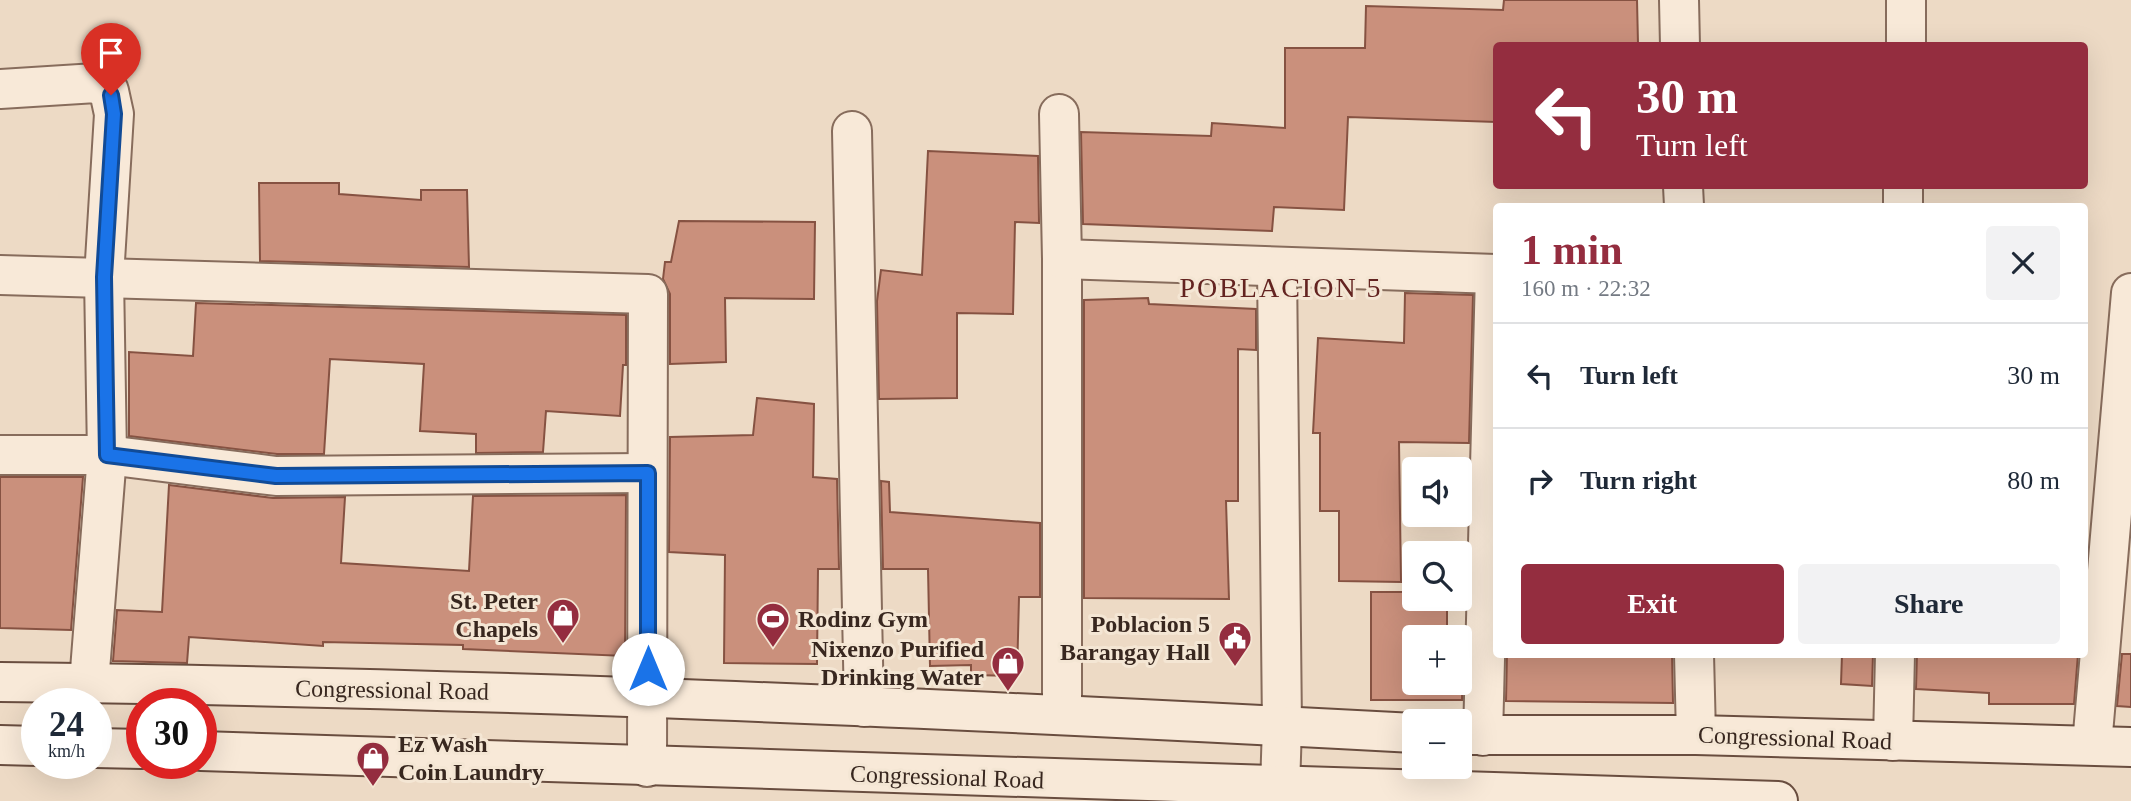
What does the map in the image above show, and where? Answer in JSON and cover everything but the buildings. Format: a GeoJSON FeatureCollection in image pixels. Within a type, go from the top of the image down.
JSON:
{"type":"FeatureCollection","features":[{"type":"Feature","properties":{"kind":"street"},"geometry":{"type":"LineString","coordinates":[[1679,0],[1680,42]]}},
{"type":"Feature","properties":{"kind":"street"},"geometry":{"type":"LineString","coordinates":[[1906,0],[1906,42]]}},
{"type":"Feature","properties":{"kind":"street"},"geometry":{"type":"LineString","coordinates":[[0,89],[96,83],[109,91],[114,114],[104,277],[107,455],[89,682]]}},
{"type":"Feature","properties":{"kind":"street"},"geometry":{"type":"LineString","coordinates":[[1059,114],[1062,259],[1062,714]]}},
{"type":"Feature","properties":{"kind":"street"},"geometry":{"type":"LineString","coordinates":[[852,131],[864,707]]}},
{"type":"Feature","properties":{"kind":"street"},"geometry":{"type":"LineString","coordinates":[[1062,259],[1493,274]]}},
{"type":"Feature","properties":{"kind":"street"},"geometry":{"type":"LineString","coordinates":[[1277,268],[1282,726],[1280,788]]}},
{"type":"Feature","properties":{"kind":"street"},"geometry":{"type":"LineString","coordinates":[[0,275],[648,295],[647,767]]}},
{"type":"Feature","properties":{"kind":"street"},"geometry":{"type":"LineString","coordinates":[[2092,745],[2131,293]]}},
{"type":"Feature","properties":{"kind":"street"},"geometry":{"type":"LineString","coordinates":[[1472,718],[1493,329]]}},
{"type":"Feature","properties":{"kind":"street"},"geometry":{"type":"LineString","coordinates":[[0,455],[107,455],[276,476],[648,473]]}},
{"type":"Feature","properties":{"kind":"street"},"geometry":{"type":"LineString","coordinates":[[1694,658],[1696,735]]}},
{"type":"Feature","properties":{"kind":"street"},"geometry":{"type":"LineString","coordinates":[[1893,741],[1895,658]]}},
{"type":"Feature","properties":{"kind":"street","name":"Congressional Road"},"geometry":{"type":"LineString","coordinates":[[0,682],[648,697],[1062,714],[1402,732]]}},
{"type":"Feature","properties":{"kind":"street","name":"Congressional Road"},"geometry":{"type":"LineString","coordinates":[[1472,736],[1696,735],[2131,747]]}},
{"type":"Feature","properties":{"kind":"street"},"geometry":{"type":"LineString","coordinates":[[0,745],[21,746]]}},
{"type":"Feature","properties":{"kind":"street","name":"Congressional Road"},"geometry":{"type":"LineString","coordinates":[[217,752],[647,767],[1208,793],[1280,788],[1778,801]]}},
{"type":"Feature","properties":{"kind":"place","name":"St. Peter Chapels"},"geometry":{"type":"Point","coordinates":[563,645]}},
{"type":"Feature","properties":{"kind":"place","name":"Rodinz Gym"},"geometry":{"type":"Point","coordinates":[773,649]}},
{"type":"Feature","properties":{"kind":"place","name":"Poblacion 5 Barangay Hall"},"geometry":{"type":"Point","coordinates":[1235,668]}},
{"type":"Feature","properties":{"kind":"place","name":"Nixenzo Purified Drinking Water"},"geometry":{"type":"Point","coordinates":[1008,693]}},
{"type":"Feature","properties":{"kind":"place","name":"Ez Wash Coin Laundry"},"geometry":{"type":"Point","coordinates":[373,788]}},
{"type":"Feature","properties":{"kind":"district","name":"POBLACION 5"},"geometry":{"type":"Point","coordinates":[1281,287]}},
{"type":"Feature","properties":{"kind":"route"},"geometry":{"type":"LineString","coordinates":[[111,95],[114,114],[104,277],[107,455],[276,476],[648,473],[648,669]]}}]}
